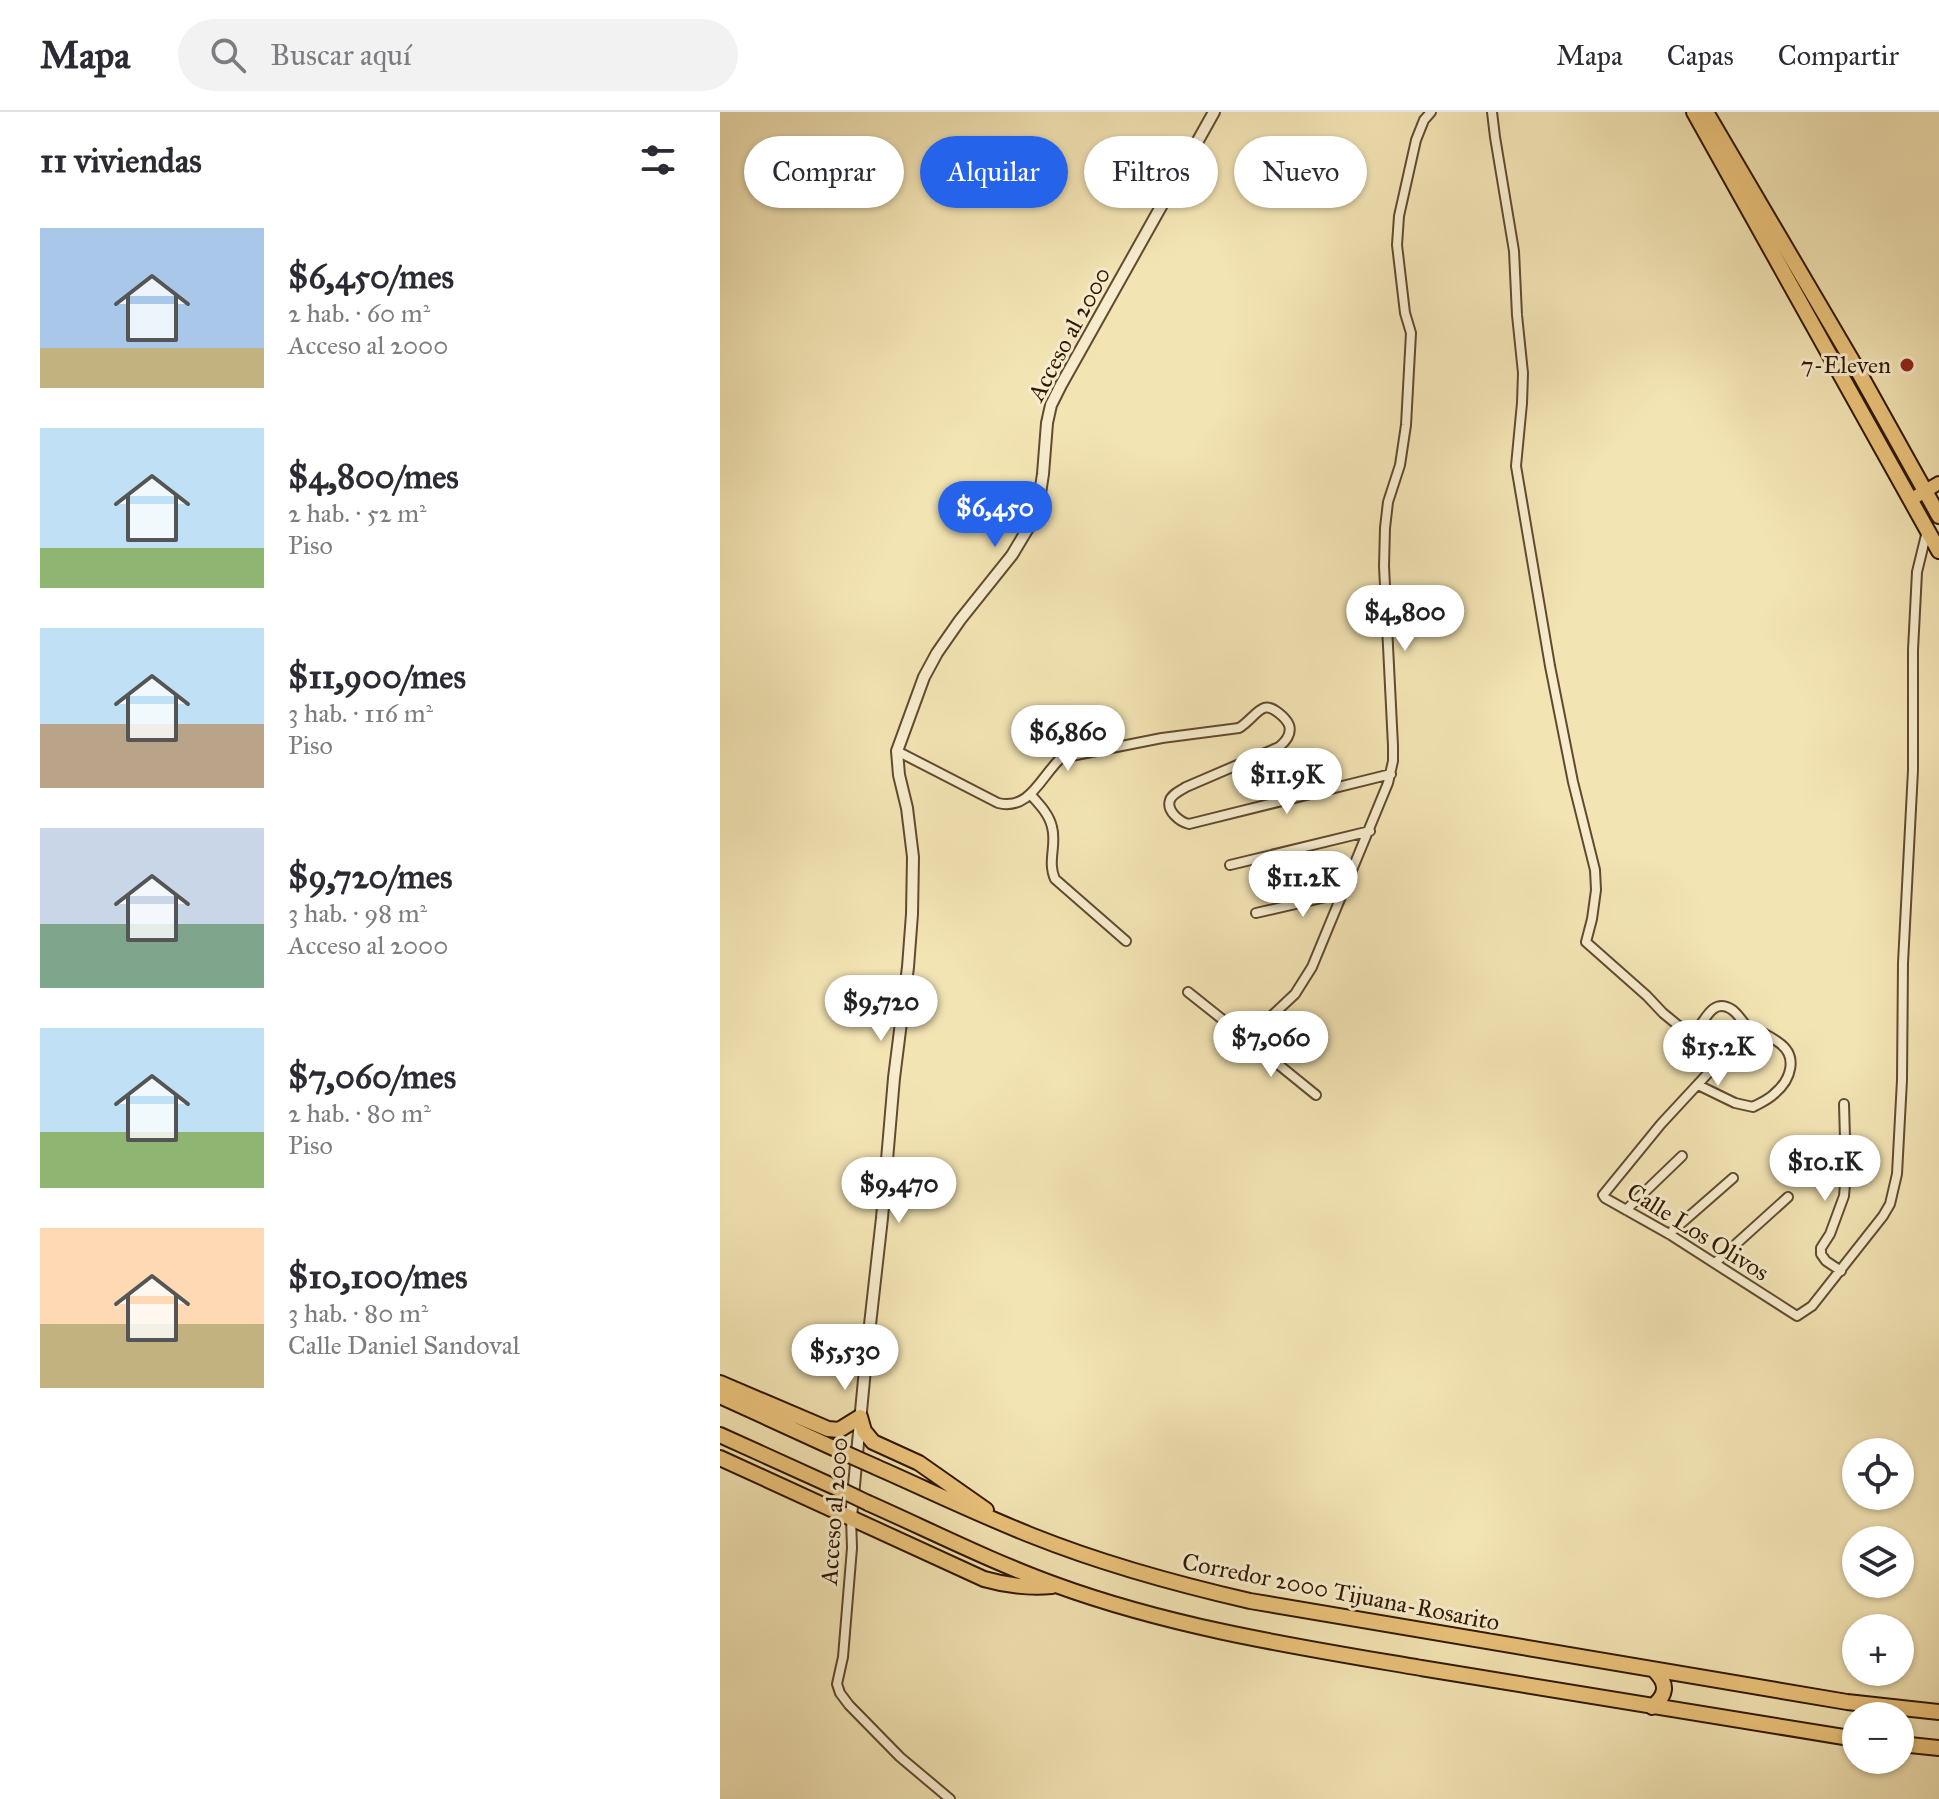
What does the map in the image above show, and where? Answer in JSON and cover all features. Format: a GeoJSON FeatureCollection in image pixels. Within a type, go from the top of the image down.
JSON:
{"type":"FeatureCollection","features":[{"type":"Feature","properties":{"kind":"highway"},"geometry":{"type":"LineString","coordinates":[[1694,112],[1939,551]]}},
{"type":"Feature","properties":{"kind":"highway"},"geometry":{"type":"LineString","coordinates":[[1706,112],[1937,509]]}},
{"type":"Feature","properties":{"kind":"highway"},"geometry":{"type":"LineString","coordinates":[[720,1383],[828,1429],[839,1430],[860,1417],[864,1431],[873,1442],[919,1463],[999,1521]]}},
{"type":"Feature","properties":{"kind":"highway","name":"Corredor 2000 Tijuana-Rosarito"},"geometry":{"type":"LineString","coordinates":[[720,1396],[1031,1536],[1157,1579],[1250,1601],[1655,1671],[1847,1702],[1939,1712]]}},
{"type":"Feature","properties":{"kind":"highway"},"geometry":{"type":"LineString","coordinates":[[720,1435],[996,1561],[1058,1586],[1138,1610],[1244,1637],[1842,1737]]}},
{"type":"Feature","properties":{"kind":"highway"},"geometry":{"type":"LineString","coordinates":[[720,1458],[984,1579],[1022,1586],[1058,1586]]}},
{"type":"Feature","properties":{"kind":"highway"},"geometry":{"type":"LineString","coordinates":[[1652,1707],[1660,1701],[1665,1689],[1655,1671]]}},
{"type":"Feature","properties":{"kind":"highway"},"geometry":{"type":"LineString","coordinates":[[1914,1745],[1939,1748]]}},
{"type":"Feature","properties":{"kind":"main road"},"geometry":{"type":"LineString","coordinates":[[1910,500],[1939,483]]}},
{"type":"Feature","properties":{"kind":"main road"},"geometry":{"type":"LineString","coordinates":[[1919,516],[1937,509]]}},
{"type":"Feature","properties":{"kind":"street","name":"Acceso al 2000"},"geometry":{"type":"LineString","coordinates":[[950,1799],[900,1757],[849,1705],[837,1684],[843,1657],[860,1417],[912,914],[913,857],[897,751],[924,677],[937,653],[1012,555],[1030,525],[1039,500],[1051,405],[1214,112]]}},
{"type":"Feature","properties":{"kind":"street"},"geometry":{"type":"LineString","coordinates":[[1247,1039],[1295,994],[1312,967],[1391,774],[1393,746],[1385,528],[1406,425],[1411,333],[1405,313],[1397,245],[1399,216],[1416,140],[1431,112]]}},
{"type":"Feature","properties":{"kind":"street"},"geometry":{"type":"LineString","coordinates":[[1492,112],[1514,251],[1523,373],[1516,466],[1550,666],[1573,782],[1595,870],[1596,890],[1586,942],[1687,1034],[1695,1034],[1710,1010],[1728,1007],[1749,1029],[1758,1030],[1776,1040],[1791,1057],[1788,1077],[1782,1087],[1772,1097],[1753,1107],[1735,1103],[1698,1085]]}},
{"type":"Feature","properties":{"kind":"street"},"geometry":{"type":"LineString","coordinates":[[1844,1104],[1844,1196],[1830,1234],[1821,1248],[1826,1261],[1841,1271],[1890,1204],[1897,1174],[1902,1080],[1903,947],[1913,770],[1913,650],[1917,572],[1927,530]]}},
{"type":"Feature","properties":{"kind":"street"},"geometry":{"type":"LineString","coordinates":[[897,751],[1009,806],[1030,794],[1061,758],[1162,738],[1239,728],[1267,707],[1287,722],[1289,733],[1285,742],[1172,795],[1169,801],[1176,818],[1189,824],[1391,774]]}},
{"type":"Feature","properties":{"kind":"street"},"geometry":{"type":"LineString","coordinates":[[1030,794],[1046,812],[1053,829],[1051,870],[1055,879],[1126,941]]}},
{"type":"Feature","properties":{"kind":"street"},"geometry":{"type":"LineString","coordinates":[[1230,865],[1370,831]]}},
{"type":"Feature","properties":{"kind":"street"},"geometry":{"type":"LineString","coordinates":[[1256,913],[1343,893]]}},
{"type":"Feature","properties":{"kind":"street"},"geometry":{"type":"LineString","coordinates":[[1188,992],[1316,1095]]}},
{"type":"Feature","properties":{"kind":"street","name":"Calle Los Olivos"},"geometry":{"type":"LineString","coordinates":[[1749,1029],[1661,1124],[1603,1193],[1605,1198],[1669,1234],[1791,1313],[1800,1315],[1812,1306],[1841,1271]]}},
{"type":"Feature","properties":{"kind":"street"},"geometry":{"type":"LineString","coordinates":[[1626,1210],[1682,1156]]}},
{"type":"Feature","properties":{"kind":"street"},"geometry":{"type":"LineString","coordinates":[[1669,1234],[1733,1178]]}},
{"type":"Feature","properties":{"kind":"street"},"geometry":{"type":"LineString","coordinates":[[1715,1263],[1788,1197]]}},
{"type":"Feature","properties":{"kind":"place","name":"7-Eleven"},"geometry":{"type":"Point","coordinates":[1907,365]}}]}
